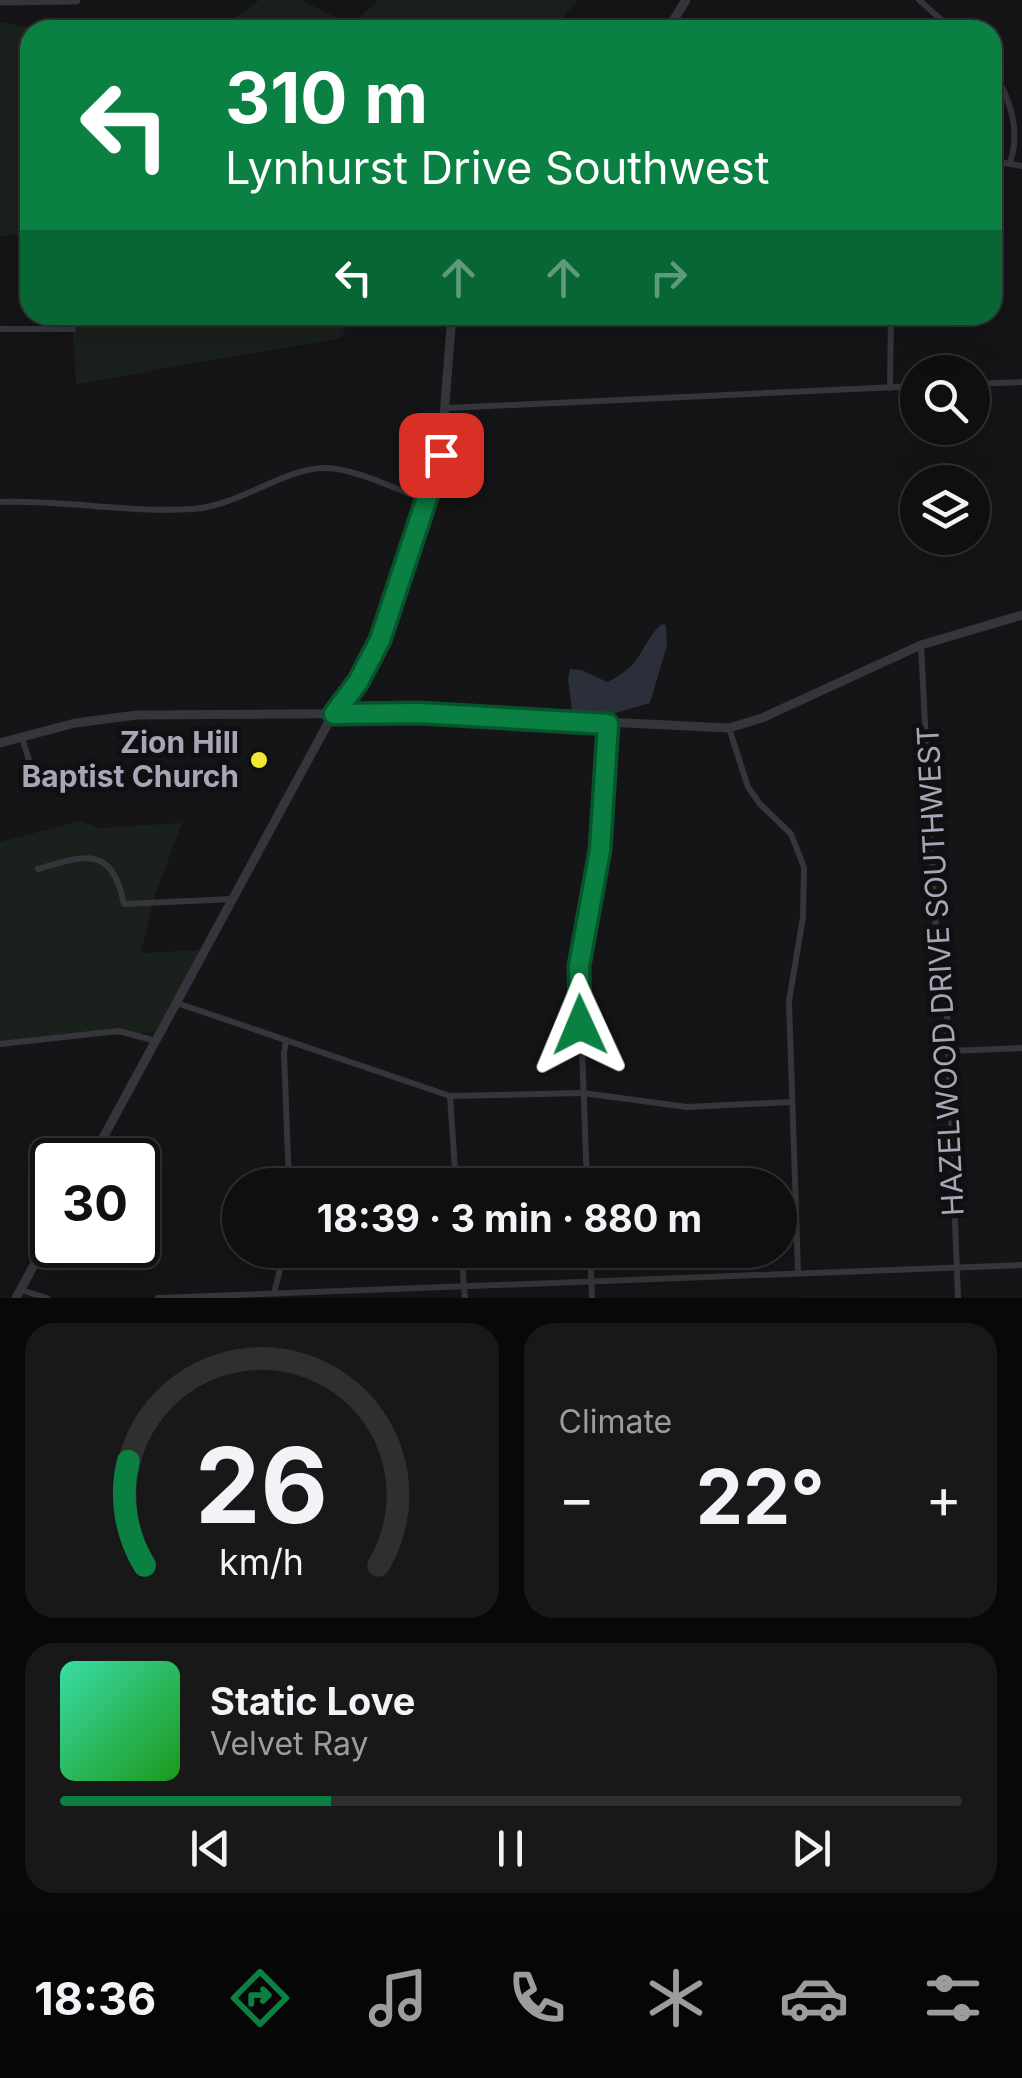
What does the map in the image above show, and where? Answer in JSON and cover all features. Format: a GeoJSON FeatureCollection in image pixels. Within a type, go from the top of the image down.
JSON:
{"type":"FeatureCollection","features":[{"type":"Feature","properties":{"kind":"street"},"geometry":{"type":"LineString","coordinates":[[0,2],[76,0]]}},
{"type":"Feature","properties":{"kind":"street"},"geometry":{"type":"LineString","coordinates":[[919,0],[942,20]]}},
{"type":"Feature","properties":{"kind":"street"},"geometry":{"type":"LineString","coordinates":[[1002,89],[1014,123],[1010,162]]}},
{"type":"Feature","properties":{"kind":"street"},"geometry":{"type":"LineString","coordinates":[[1002,162],[1022,166]]}},
{"type":"Feature","properties":{"kind":"street"},"geometry":{"type":"LineString","coordinates":[[103,1138],[334,714],[371,660],[441,455],[451,325]]}},
{"type":"Feature","properties":{"kind":"street"},"geometry":{"type":"LineString","coordinates":[[890,388],[891,325]]}},
{"type":"Feature","properties":{"kind":"street"},"geometry":{"type":"LineString","coordinates":[[0,329],[72,329]]}},
{"type":"Feature","properties":{"kind":"street"},"geometry":{"type":"LineString","coordinates":[[990,383],[1022,382]]}},
{"type":"Feature","properties":{"kind":"street"},"geometry":{"type":"LineString","coordinates":[[447,408],[900,387]]}},
{"type":"Feature","properties":{"kind":"street"},"geometry":{"type":"LineString","coordinates":[[0,502],[195,509],[229,502],[324,468],[354,474],[428,502]]}},
{"type":"Feature","properties":{"kind":"street"},"geometry":{"type":"LineString","coordinates":[[0,744],[75,722],[137,715],[419,713],[729,728],[762,718],[921,645],[1022,614]]}},
{"type":"Feature","properties":{"kind":"street","name":"HAZELWOOD DRIVE SOUTHWEST"},"geometry":{"type":"LineString","coordinates":[[921,645],[935,920],[945,966],[958,1298]]}},
{"type":"Feature","properties":{"kind":"street"},"geometry":{"type":"LineString","coordinates":[[586,1168],[579,966],[600,850],[608,724]]}},
{"type":"Feature","properties":{"kind":"street"},"geometry":{"type":"LineString","coordinates":[[729,728],[748,787],[792,834],[804,867],[803,918],[789,1001],[798,1271]]}},
{"type":"Feature","properties":{"kind":"street"},"geometry":{"type":"LineString","coordinates":[[22,737],[36,784]]}},
{"type":"Feature","properties":{"kind":"street"},"geometry":{"type":"LineString","coordinates":[[38,868],[82,856],[100,860],[119,880],[124,904],[234,899]]}},
{"type":"Feature","properties":{"kind":"street"},"geometry":{"type":"LineString","coordinates":[[177,1003],[450,1096],[583,1093],[687,1107],[791,1102]]}},
{"type":"Feature","properties":{"kind":"street"},"geometry":{"type":"LineString","coordinates":[[0,1044],[119,1031],[156,1041]]}},
{"type":"Feature","properties":{"kind":"street"},"geometry":{"type":"LineString","coordinates":[[286,1041],[288,1168]]}},
{"type":"Feature","properties":{"kind":"street"},"geometry":{"type":"LineString","coordinates":[[949,1051],[1022,1048]]}},
{"type":"Feature","properties":{"kind":"street"},"geometry":{"type":"LineString","coordinates":[[450,1096],[455,1168]]}},
{"type":"Feature","properties":{"kind":"street"},"geometry":{"type":"LineString","coordinates":[[158,1298],[1022,1264]]}},
{"type":"Feature","properties":{"kind":"street"},"geometry":{"type":"LineString","coordinates":[[33,1268],[19,1294],[47,1298]]}},
{"type":"Feature","properties":{"kind":"street"},"geometry":{"type":"LineString","coordinates":[[274,1294],[281,1268]]}},
{"type":"Feature","properties":{"kind":"street"},"geometry":{"type":"LineString","coordinates":[[462,1268],[465,1298]]}},
{"type":"Feature","properties":{"kind":"street"},"geometry":{"type":"LineString","coordinates":[[591,1268],[592,1298]]}},
{"type":"Feature","properties":{"kind":"shaded area"},"geometry":{"type":"Polygon","coordinates":[[[259,0],[301,0],[341,20],[232,20],[259,0]]]}},
{"type":"Feature","properties":{"kind":"shaded area"},"geometry":{"type":"Polygon","coordinates":[[[378,0],[578,0],[561,20],[356,20],[378,0]]]}},
{"type":"Feature","properties":{"kind":"shaded area"},"geometry":{"type":"Polygon","coordinates":[[[0,22],[20,26],[20,235],[0,236],[0,22]]]}},
{"type":"Feature","properties":{"kind":"shaded area"},"geometry":{"type":"Polygon","coordinates":[[[73,325],[346,325],[342,338],[76,384],[73,325]]]}},
{"type":"Feature","properties":{"kind":"shaded area"},"geometry":{"type":"Polygon","coordinates":[[[662,624],[666,625],[667,645],[650,703],[616,713],[572,710],[570,669],[582,670],[607,682],[628,669],[662,624]]]}},
{"type":"Feature","properties":{"kind":"shaded area"},"geometry":{"type":"Polygon","coordinates":[[[80,821],[99,828],[182,823],[154,897],[141,953],[200,950],[155,1032],[0,1044],[0,842],[80,821]]]}},
{"type":"Feature","properties":{"kind":"place","name":"Zion Hill Baptist Church"},"geometry":{"type":"Point","coordinates":[259,760]}},
{"type":"Feature","properties":{"kind":"route"},"geometry":{"type":"LineString","coordinates":[[441,455],[380,640],[358,682],[334,714],[419,713],[608,724],[600,850],[579,966],[580,1025]]}}]}
